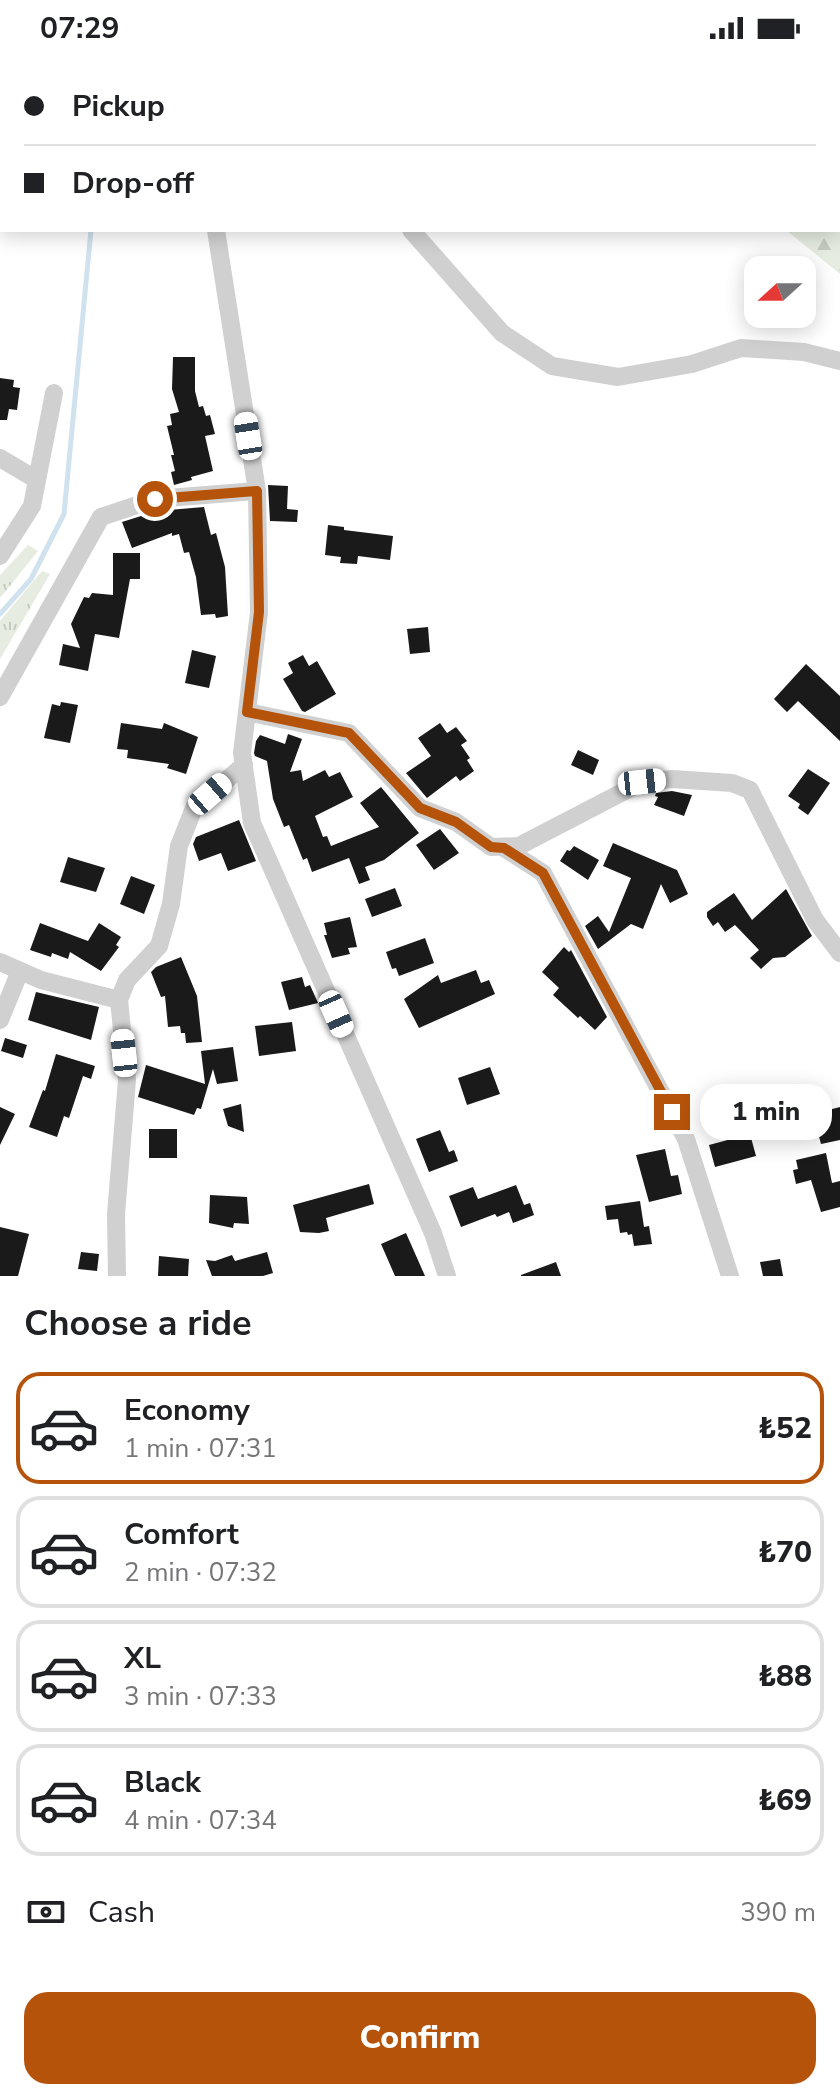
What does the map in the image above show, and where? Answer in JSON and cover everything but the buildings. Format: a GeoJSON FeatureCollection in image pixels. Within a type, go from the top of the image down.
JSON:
{"type":"FeatureCollection","features":[{"type":"Feature","properties":{"kind":"street"},"geometry":{"type":"LineString","coordinates":[[216,232],[257,491],[259,612],[242,753],[252,823],[433,1233],[447,1276]]}},
{"type":"Feature","properties":{"kind":"street"},"geometry":{"type":"LineString","coordinates":[[413,232],[502,333],[552,366],[618,377],[692,364],[741,348],[804,352],[840,361]]}},
{"type":"Feature","properties":{"kind":"street"},"geometry":{"type":"LineString","coordinates":[[0,556],[32,506],[54,393]]}},
{"type":"Feature","properties":{"kind":"street"},"geometry":{"type":"LineString","coordinates":[[0,458],[37,480]]}},
{"type":"Feature","properties":{"kind":"street"},"geometry":{"type":"LineString","coordinates":[[0,697],[101,517],[155,499],[257,491]]}},
{"type":"Feature","properties":{"kind":"street"},"geometry":{"type":"LineString","coordinates":[[247,712],[349,733],[420,808],[456,822],[491,847],[519,846],[642,782],[672,779],[732,783],[750,790],[815,920],[840,953]]}},
{"type":"Feature","properties":{"kind":"street"},"geometry":{"type":"LineString","coordinates":[[117,1276],[116,1214],[127,1080],[119,1000],[127,980],[159,946],[171,904],[179,846],[194,808],[244,765]]}},
{"type":"Feature","properties":{"kind":"street"},"geometry":{"type":"LineString","coordinates":[[504,848],[543,873],[686,1139],[730,1276]]}},
{"type":"Feature","properties":{"kind":"street"},"geometry":{"type":"LineString","coordinates":[[0,962],[41,980],[119,1000]]}},
{"type":"Feature","properties":{"kind":"street"},"geometry":{"type":"LineString","coordinates":[[0,1020],[20,971]]}},
{"type":"Feature","properties":{"kind":"green space"},"geometry":{"type":"Polygon","coordinates":[[[788,232],[840,232],[840,274],[788,232]]]}},
{"type":"Feature","properties":{"kind":"green space"},"geometry":{"type":"Polygon","coordinates":[[[28,545],[38,551],[0,598],[0,575],[28,545]]]}},
{"type":"Feature","properties":{"kind":"green space"},"geometry":{"type":"Polygon","coordinates":[[[42,571],[50,574],[0,659],[0,621],[42,571]]]}},
{"type":"Feature","properties":{"kind":"waterway"},"geometry":{"type":"LineString","coordinates":[[0,614],[31,579],[64,514],[91,232]]}},
{"type":"Feature","properties":{"kind":"route"},"geometry":{"type":"LineString","coordinates":[[155,499],[257,491],[259,612],[247,712],[349,733],[420,808],[456,822],[491,847],[504,848],[543,873],[672,1112]]}}]}
